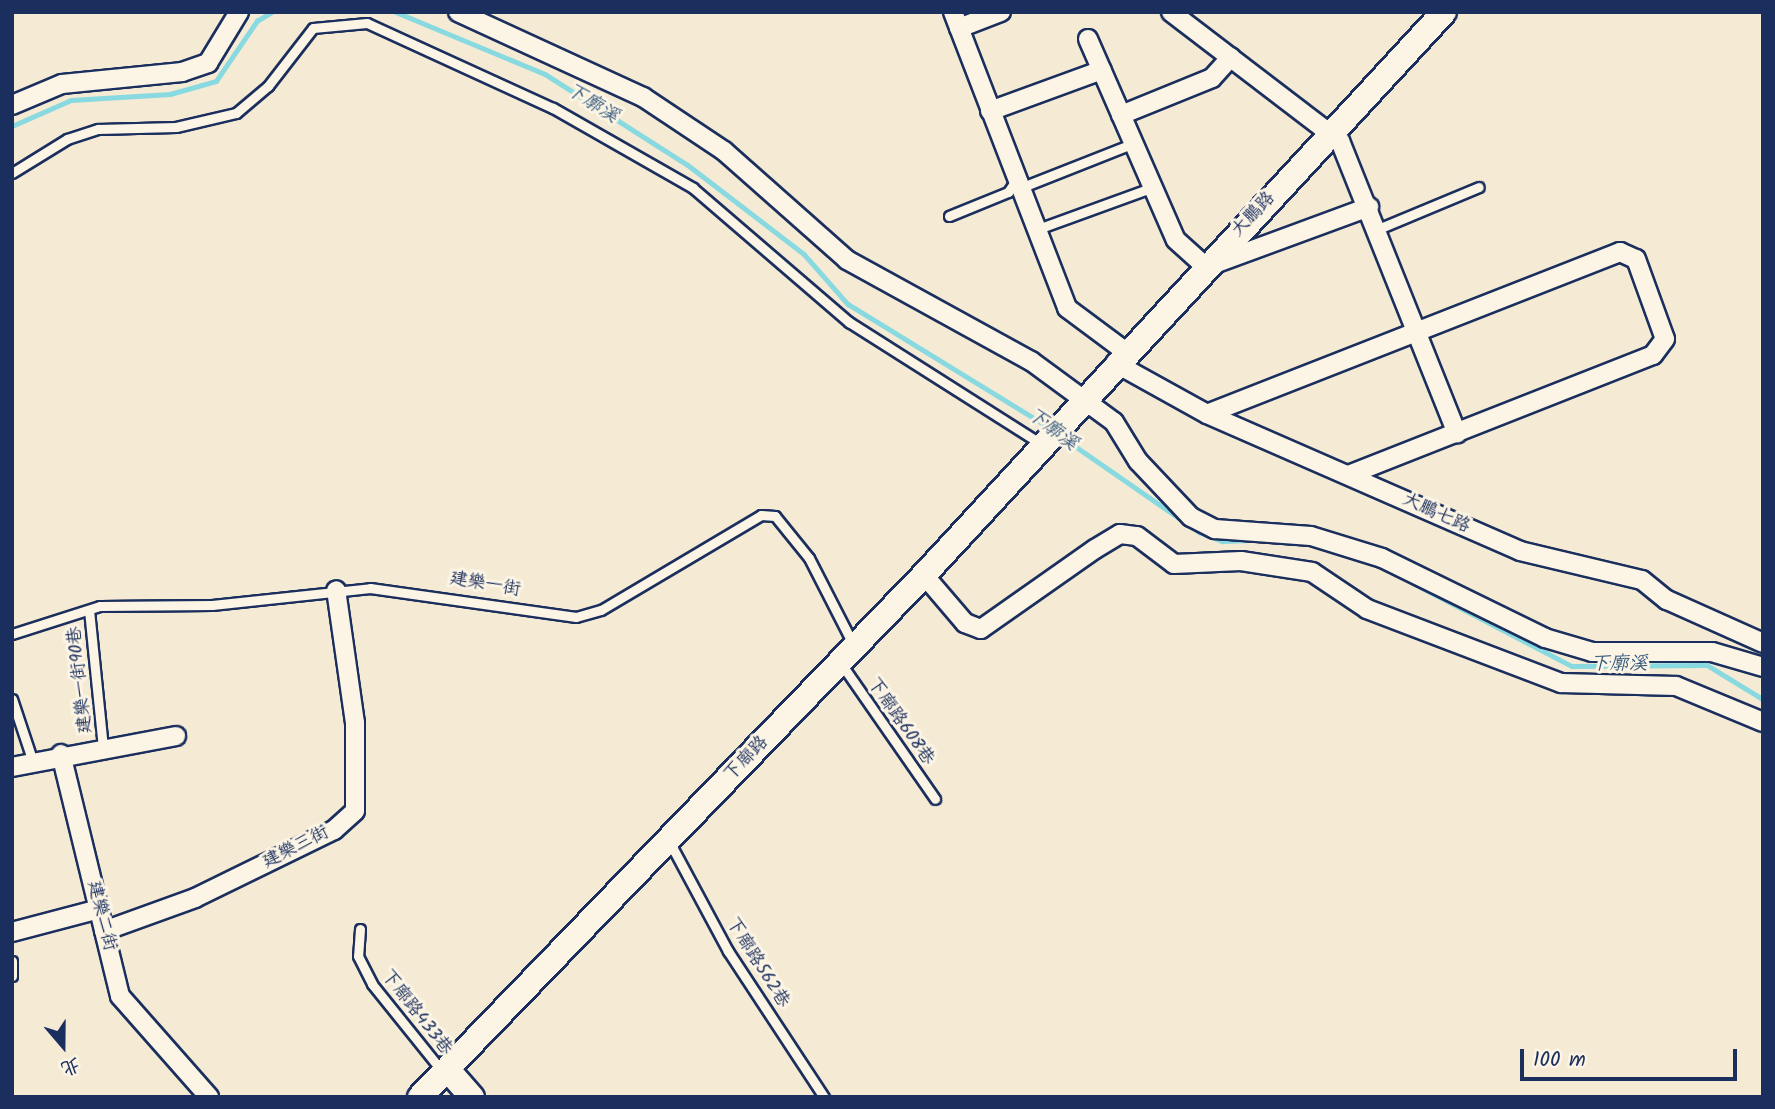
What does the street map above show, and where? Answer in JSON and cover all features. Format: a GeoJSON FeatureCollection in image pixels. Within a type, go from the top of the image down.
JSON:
{"type":"FeatureCollection","features":[{"type":"Feature","properties":{"kind":"street"},"geometry":{"type":"LineString","coordinates":[[12,105],[62,84],[182,72],[208,62],[239,12]]}},
{"type":"Feature","properties":{"kind":"street"},"geometry":{"type":"LineString","coordinates":[[458,12],[643,97],[724,151],[847,260],[982,330],[1087,401],[1114,422],[1164,493],[1214,528],[1311,536],[1382,558],[1545,638],[1592,652],[1712,652],[1763,667]]}},
{"type":"Feature","properties":{"kind":"street"},"geometry":{"type":"LineString","coordinates":[[956,20],[1000,12]]}},
{"type":"Feature","properties":{"kind":"street"},"geometry":{"type":"LineString","coordinates":[[1171,12],[1333,131],[1369,207],[1457,433]]}},
{"type":"Feature","properties":{"kind":"street","name":"大鵬路"},"geometry":{"type":"LineString","coordinates":[[1042,445],[1087,401],[1120,357],[1444,12]]}},
{"type":"Feature","properties":{"kind":"street","name":"大鵬七路"},"geometry":{"type":"LineString","coordinates":[[956,20],[1067,308],[1120,357],[1207,414],[1520,551],[1642,580],[1667,600],[1763,643]]}},
{"type":"Feature","properties":{"kind":"street"},"geometry":{"type":"LineString","coordinates":[[1088,39],[1177,240],[1206,267],[1369,207]]}},
{"type":"Feature","properties":{"kind":"street"},"geometry":{"type":"LineString","coordinates":[[1121,115],[1212,78],[1231,57]]}},
{"type":"Feature","properties":{"kind":"street"},"geometry":{"type":"LineString","coordinates":[[990,111],[1102,70]]}},
{"type":"Feature","properties":{"kind":"street"},"geometry":{"type":"LineString","coordinates":[[1207,414],[1620,253],[1636,260],[1665,339],[1653,355],[1349,475]]}},
{"type":"Feature","properties":{"kind":"street","name":"下廍路"},"geometry":{"type":"LineString","coordinates":[[420,1097],[447,1073],[924,575],[1042,445]]}},
{"type":"Feature","properties":{"kind":"street"},"geometry":{"type":"LineString","coordinates":[[924,575],[965,623],[981,629],[1120,534],[1138,536],[1174,564],[1241,561],[1311,572],[1367,608],[1561,683],[1676,686],[1763,722]]}},
{"type":"Feature","properties":{"kind":"street","name":"建樂三街"},"geometry":{"type":"LineString","coordinates":[[104,931],[206,893],[334,830],[355,811],[355,723],[336,590]]}},
{"type":"Feature","properties":{"kind":"street"},"geometry":{"type":"LineString","coordinates":[[12,767],[32,759],[176,736]]}},
{"type":"Feature","properties":{"kind":"street","name":"建樂二街"},"geometry":{"type":"LineString","coordinates":[[61,754],[125,1006],[209,1097]]}},
{"type":"Feature","properties":{"kind":"street"},"geometry":{"type":"LineString","coordinates":[[12,932],[99,909]]}},
{"type":"Feature","properties":{"kind":"street"},"geometry":{"type":"LineString","coordinates":[[447,1073],[472,1097]]}},
{"type":"Feature","properties":{"kind":"lane"},"geometry":{"type":"LineString","coordinates":[[12,173],[67,139],[98,129],[176,127],[236,113],[268,86],[313,28],[367,23],[553,108],[693,188],[849,322],[1042,445]]}},
{"type":"Feature","properties":{"kind":"lane"},"geometry":{"type":"LineString","coordinates":[[949,216],[1008,192],[1018,184],[1134,143]]}},
{"type":"Feature","properties":{"kind":"lane"},"geometry":{"type":"LineString","coordinates":[[1035,230],[1153,187]]}},
{"type":"Feature","properties":{"kind":"lane"},"geometry":{"type":"LineString","coordinates":[[1378,229],[1479,187]]}},
{"type":"Feature","properties":{"kind":"lane","name":"建樂一街"},"geometry":{"type":"LineString","coordinates":[[12,634],[89,610],[336,590],[417,590],[576,617],[601,610],[761,514],[775,516],[809,558],[847,655]]}},
{"type":"Feature","properties":{"kind":"lane","name":"建樂一街90巷"},"geometry":{"type":"LineString","coordinates":[[89,610],[103,747]]}},
{"type":"Feature","properties":{"kind":"lane","name":"下廍路608巷"},"geometry":{"type":"LineString","coordinates":[[847,655],[934,799]]}},
{"type":"Feature","properties":{"kind":"lane"},"geometry":{"type":"LineString","coordinates":[[12,699],[32,759]]}},
{"type":"Feature","properties":{"kind":"lane","name":"下廍路562巷"},"geometry":{"type":"LineString","coordinates":[[669,841],[728,951],[824,1097]]}},
{"type":"Feature","properties":{"kind":"lane","name":"下廍路433巷"},"geometry":{"type":"LineString","coordinates":[[360,929],[358,956],[372,984],[447,1073]]}},
{"type":"Feature","properties":{"kind":"lane"},"geometry":{"type":"LineString","coordinates":[[12,961],[12,976]]}},
{"type":"Feature","properties":{"kind":"waterway","name":"下廓溪"},"geometry":{"type":"LineString","coordinates":[[12,126],[71,100],[170,94],[216,81],[257,21],[272,12]]}},
{"type":"Feature","properties":{"kind":"waterway","name":"下廓溪"},"geometry":{"type":"LineString","coordinates":[[396,12],[545,74],[688,165],[804,254],[848,304],[1049,427]]}},
{"type":"Feature","properties":{"kind":"waterway","name":"下廓溪"},"geometry":{"type":"LineString","coordinates":[[1062,437],[1199,532],[1222,541],[1249,540]]}},
{"type":"Feature","properties":{"kind":"waterway","name":"下廓溪"},"geometry":{"type":"LineString","coordinates":[[1413,583],[1572,666],[1707,665],[1763,699]]}}]}
